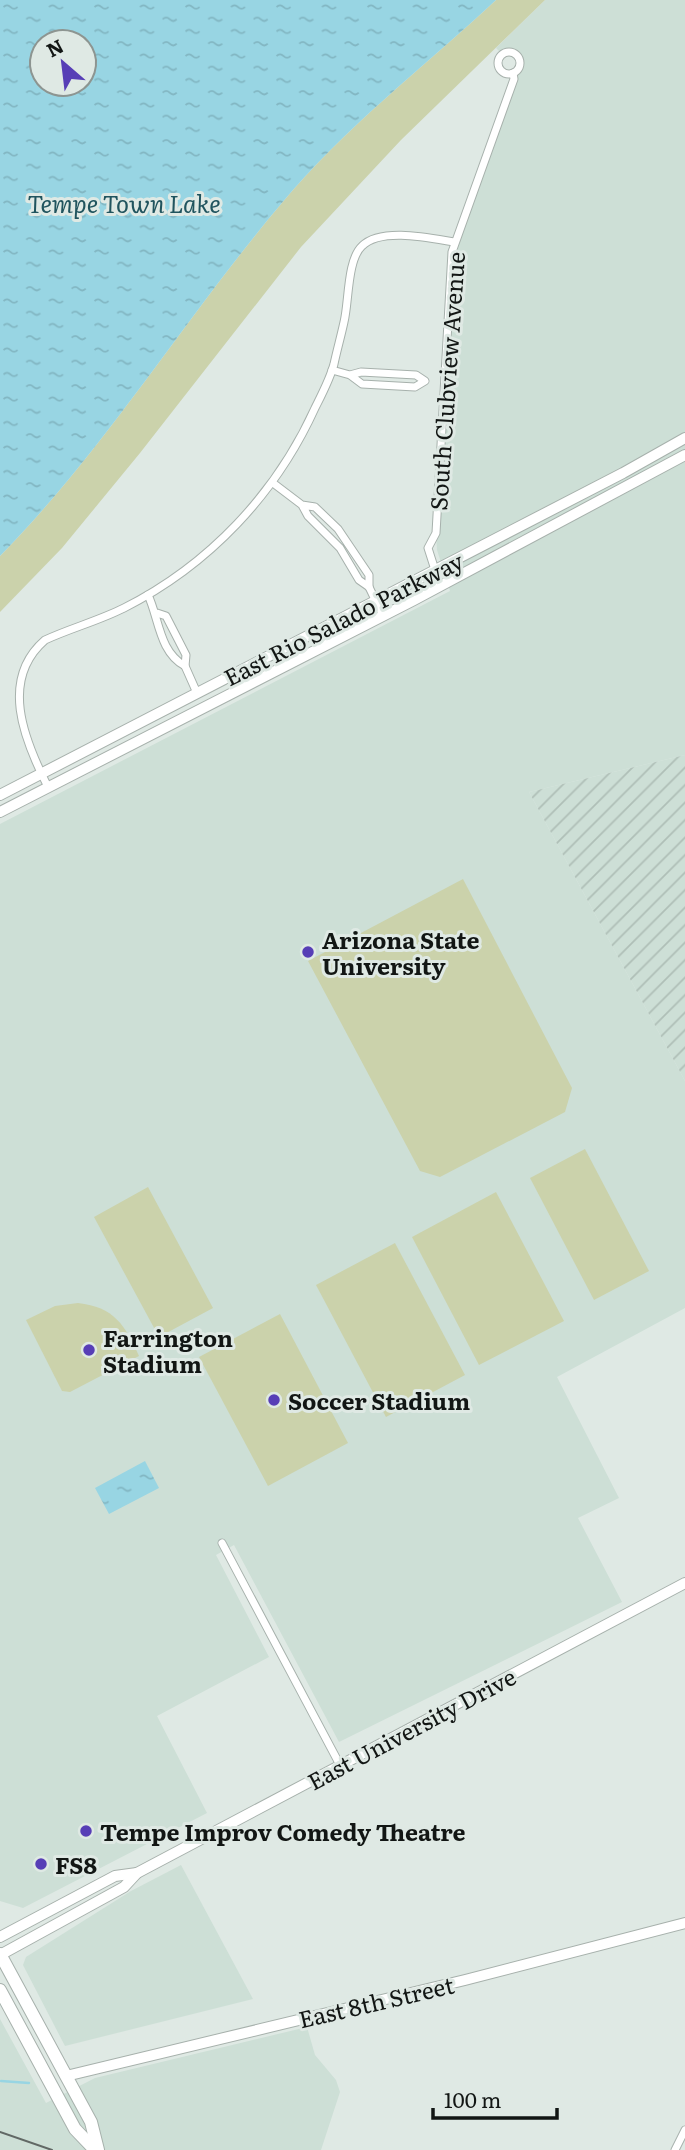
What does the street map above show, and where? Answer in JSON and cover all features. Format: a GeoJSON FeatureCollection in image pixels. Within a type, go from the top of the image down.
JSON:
{"type":"FeatureCollection","features":[{"type":"Feature","properties":{"kind":"main road","name":"East Rio Salado Parkway"},"geometry":{"type":"LineString","coordinates":[[0,795],[623,473],[685,438]]}},
{"type":"Feature","properties":{"kind":"main road","name":"East Rio Salado Parkway"},"geometry":{"type":"LineString","coordinates":[[0,812],[383,616],[685,455]]}},
{"type":"Feature","properties":{"kind":"main road","name":"East University Drive"},"geometry":{"type":"LineString","coordinates":[[0,1937],[115,1876],[136,1873],[685,1583]]}},
{"type":"Feature","properties":{"kind":"main road","name":"East University Drive"},"geometry":{"type":"LineString","coordinates":[[0,1955],[124,1887],[136,1873]]}},
{"type":"Feature","properties":{"kind":"main road","name":"East 8th Street"},"geometry":{"type":"LineString","coordinates":[[66,2076],[465,1980],[685,1923]]}},
{"type":"Feature","properties":{"kind":"main road"},"geometry":{"type":"LineString","coordinates":[[0,1955],[91,2122],[97,2150]]}},
{"type":"Feature","properties":{"kind":"main road"},"geometry":{"type":"LineString","coordinates":[[0,1990],[75,2129],[97,2150]]}},
{"type":"Feature","properties":{"kind":"street","name":"South Clubview Avenue"},"geometry":{"type":"LineString","coordinates":[[435,570],[428,548],[436,533],[452,252],[514,79],[513,73]]}},
{"type":"Feature","properties":{"kind":"street"},"geometry":{"type":"LineString","coordinates":[[11,692],[20,664],[39,644],[101,619],[176,577],[227,535],[273,483],[308,424],[332,370],[344,322],[354,260],[360,247],[373,238],[384,235],[454,242]]}},
{"type":"Feature","properties":{"kind":"street"},"geometry":{"type":"LineString","coordinates":[[332,370],[350,375],[362,384],[415,387],[425,382],[444,383]]}},
{"type":"Feature","properties":{"kind":"street"},"geometry":{"type":"LineString","coordinates":[[350,375],[360,372],[416,375],[425,382]]}},
{"type":"Feature","properties":{"kind":"street"},"geometry":{"type":"LineString","coordinates":[[273,483],[302,505],[308,516],[340,548],[359,580],[369,587],[383,616]]}},
{"type":"Feature","properties":{"kind":"street"},"geometry":{"type":"LineString","coordinates":[[148,595],[157,613],[155,623],[175,661],[185,666]]}},
{"type":"Feature","properties":{"kind":"street"},"geometry":{"type":"LineString","coordinates":[[157,613],[166,616],[186,655],[185,666],[197,693]]}},
{"type":"Feature","properties":{"kind":"street"},"geometry":{"type":"LineString","coordinates":[[11,705],[18,727],[48,787]]}},
{"type":"Feature","properties":{"kind":"street"},"geometry":{"type":"LineString","coordinates":[[222,1543],[340,1765]]}},
{"type":"Feature","properties":{"kind":"street"},"geometry":{"type":"LineString","coordinates":[[675,2150],[685,2130]]}},
{"type":"Feature","properties":{"kind":"shaded area","name":"Arizona State University"},"geometry":{"type":"Polygon","coordinates":[[[545,0],[685,0],[685,755],[529,792],[685,1081],[685,1308],[557,1377],[619,1498],[578,1518],[622,1602],[339,1742],[234,1545],[216,1555],[269,1657],[157,1716],[207,1813],[23,1908],[0,1901],[0,824],[450,591],[437,550],[436,533],[452,252],[513,73],[521,65],[516,54],[502,54],[496,48],[545,0]]]}},
{"type":"Feature","properties":{"kind":"shaded area"},"geometry":{"type":"Polygon","coordinates":[[[685,755],[685,1081],[529,792],[685,755]]]}},
{"type":"Feature","properties":{"kind":"shaded area"},"geometry":{"type":"Polygon","coordinates":[[[181,1865],[253,1999],[65,2046],[23,1965],[26,1957],[131,1891],[181,1865]]]}},
{"type":"Feature","properties":{"kind":"shaded area"},"geometry":{"type":"Polygon","coordinates":[[[0,2019],[46,2103],[95,2078],[307,2027],[315,2055],[336,2080],[340,2092],[321,2150],[0,2150],[0,2019]]]}},
{"type":"Feature","properties":{"kind":"green space"},"geometry":{"type":"Polygon","coordinates":[[[496,0],[545,0],[401,140],[301,247],[62,548],[0,612],[0,556],[75,472],[245,248],[331,149],[496,0]]]}},
{"type":"Feature","properties":{"kind":"green space"},"geometry":{"type":"Polygon","coordinates":[[[463,879],[572,1088],[565,1112],[440,1177],[420,1171],[308,961],[463,879]]]}},
{"type":"Feature","properties":{"kind":"green space"},"geometry":{"type":"Polygon","coordinates":[[[585,1149],[649,1271],[594,1300],[530,1178],[585,1149]]]}},
{"type":"Feature","properties":{"kind":"green space"},"geometry":{"type":"Polygon","coordinates":[[[148,1187],[213,1308],[159,1337],[94,1217],[148,1187]]]}},
{"type":"Feature","properties":{"kind":"green space"},"geometry":{"type":"Polygon","coordinates":[[[496,1192],[564,1321],[479,1365],[412,1237],[496,1192]]]}},
{"type":"Feature","properties":{"kind":"green space"},"geometry":{"type":"Polygon","coordinates":[[[395,1243],[465,1375],[386,1417],[316,1285],[395,1243]]]}},
{"type":"Feature","properties":{"kind":"green space","name":"Farrington Stadium"},"geometry":{"type":"Polygon","coordinates":[[[78,1303],[101,1309],[117,1319],[129,1335],[139,1356],[70,1392],[62,1391],[26,1320],[55,1306],[78,1303]]]}},
{"type":"Feature","properties":{"kind":"green space","name":"Soccer Stadium"},"geometry":{"type":"Polygon","coordinates":[[[280,1314],[348,1443],[268,1486],[199,1357],[280,1314]]]}},
{"type":"Feature","properties":{"kind":"water","name":"Tempe Town Lake"},"geometry":{"type":"Polygon","coordinates":[[[0,0],[496,0],[358,124],[305,176],[245,248],[110,427],[39,515],[0,556],[0,0]]]}},
{"type":"Feature","properties":{"kind":"water"},"geometry":{"type":"Polygon","coordinates":[[[145,1461],[159,1488],[109,1514],[95,1488],[145,1461]]]}},
{"type":"Feature","properties":{"kind":"waterway"},"geometry":{"type":"LineString","coordinates":[[1,2081],[29,2083]]}},
{"type":"Feature","properties":{"kind":"tram line"},"geometry":{"type":"LineString","coordinates":[[0,2132],[52,2150]]}},
{"type":"Feature","properties":{"kind":"place","name":"Arizona State University"},"geometry":{"type":"Point","coordinates":[308,952]}},
{"type":"Feature","properties":{"kind":"place","name":"Farrington Stadium"},"geometry":{"type":"Point","coordinates":[89,1350]}},
{"type":"Feature","properties":{"kind":"place","name":"Soccer Stadium"},"geometry":{"type":"Point","coordinates":[274,1400]}},
{"type":"Feature","properties":{"kind":"place","name":"Tempe Improv Comedy Theatre"},"geometry":{"type":"Point","coordinates":[86,1831]}},
{"type":"Feature","properties":{"kind":"place","name":"FS8"},"geometry":{"type":"Point","coordinates":[41,1864]}}]}
